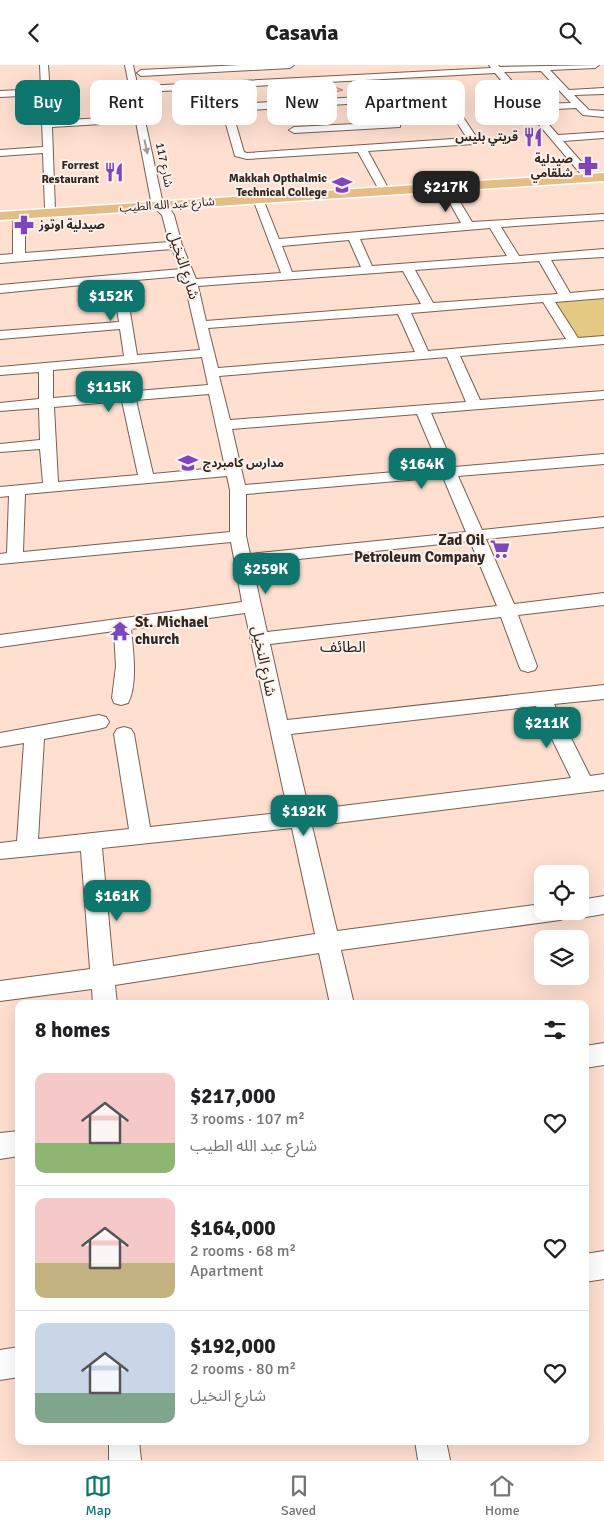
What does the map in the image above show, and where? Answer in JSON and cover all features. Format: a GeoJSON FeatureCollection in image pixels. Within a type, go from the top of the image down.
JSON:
{"type":"FeatureCollection","features":[{"type":"Feature","properties":{"kind":"main road","name":"شارع عبد الله الطيب"},"geometry":{"type":"LineString","coordinates":[[0,214],[51,209],[163,205],[383,188],[604,175]]}},
{"type":"Feature","properties":{"kind":"main road","name":"شارع عبد الله الطيب"},"geometry":{"type":"LineString","coordinates":[[0,214],[19,215],[588,176]]}},
{"type":"Feature","properties":{"kind":"street"},"geometry":{"type":"LineString","coordinates":[[44,65],[45,80]]}},
{"type":"Feature","properties":{"kind":"street","name":"شارع 117"},"geometry":{"type":"LineString","coordinates":[[129,65],[140,78],[163,205]]}},
{"type":"Feature","properties":{"kind":"street"},"geometry":{"type":"LineString","coordinates":[[140,78],[290,65]]}},
{"type":"Feature","properties":{"kind":"street"},"geometry":{"type":"LineString","coordinates":[[440,80],[495,67],[543,68],[595,65]]}},
{"type":"Feature","properties":{"kind":"street"},"geometry":{"type":"LineString","coordinates":[[495,67],[506,80]]}},
{"type":"Feature","properties":{"kind":"street"},"geometry":{"type":"LineString","coordinates":[[543,68],[586,113],[604,114]]}},
{"type":"Feature","properties":{"kind":"street"},"geometry":{"type":"LineString","coordinates":[[316,80],[323,76],[334,80]]}},
{"type":"Feature","properties":{"kind":"street"},"geometry":{"type":"LineString","coordinates":[[140,78],[267,99]]}},
{"type":"Feature","properties":{"kind":"street"},"geometry":{"type":"LineString","coordinates":[[568,93],[604,91]]}},
{"type":"Feature","properties":{"kind":"street"},"geometry":{"type":"LineString","coordinates":[[0,94],[15,93]]}},
{"type":"Feature","properties":{"kind":"street"},"geometry":{"type":"LineString","coordinates":[[267,103],[228,108],[239,154],[247,156],[303,154],[474,141],[463,125]]}},
{"type":"Feature","properties":{"kind":"street"},"geometry":{"type":"LineString","coordinates":[[559,106],[579,105]]}},
{"type":"Feature","properties":{"kind":"street"},"geometry":{"type":"LineString","coordinates":[[46,125],[51,209]]}},
{"type":"Feature","properties":{"kind":"street","name":"شارع 117"},"geometry":{"type":"LineString","coordinates":[[142,125],[163,205]]}},
{"type":"Feature","properties":{"kind":"street"},"geometry":{"type":"LineString","coordinates":[[291,125],[303,154]]}},
{"type":"Feature","properties":{"kind":"street"},"geometry":{"type":"LineString","coordinates":[[294,131],[397,125],[411,147]]}},
{"type":"Feature","properties":{"kind":"street"},"geometry":{"type":"LineString","coordinates":[[545,125],[588,176]]}},
{"type":"Feature","properties":{"kind":"street"},"geometry":{"type":"LineString","coordinates":[[556,138],[604,135]]}},
{"type":"Feature","properties":{"kind":"street"},"geometry":{"type":"LineString","coordinates":[[0,153],[47,150]]}},
{"type":"Feature","properties":{"kind":"street"},"geometry":{"type":"LineString","coordinates":[[362,150],[383,188]]}},
{"type":"Feature","properties":{"kind":"street"},"geometry":{"type":"LineString","coordinates":[[446,187],[468,226]]}},
{"type":"Feature","properties":{"kind":"street"},"geometry":{"type":"LineString","coordinates":[[258,199],[288,276]]}},
{"type":"Feature","properties":{"kind":"street","name":"شارع النخيل"},"geometry":{"type":"LineString","coordinates":[[163,205],[168,215],[176,245],[190,278],[234,471],[238,490],[238,535],[242,560],[278,728],[301,819],[341,1000]]}},
{"type":"Feature","properties":{"kind":"street"},"geometry":{"type":"LineString","coordinates":[[19,215],[19,257]]}},
{"type":"Feature","properties":{"kind":"street"},"geometry":{"type":"LineString","coordinates":[[275,243],[353,235],[604,217]]}},
{"type":"Feature","properties":{"kind":"street"},"geometry":{"type":"LineString","coordinates":[[494,225],[515,259]]}},
{"type":"Feature","properties":{"kind":"street"},"geometry":{"type":"LineString","coordinates":[[353,235],[368,270]]}},
{"type":"Feature","properties":{"kind":"street"},"geometry":{"type":"LineString","coordinates":[[0,259],[176,245]]}},
{"type":"Feature","properties":{"kind":"street"},"geometry":{"type":"LineString","coordinates":[[0,289],[119,279],[288,276],[604,253]]}},
{"type":"Feature","properties":{"kind":"street"},"geometry":{"type":"LineString","coordinates":[[543,257],[566,297]]}},
{"type":"Feature","properties":{"kind":"street"},"geometry":{"type":"LineString","coordinates":[[408,267],[429,307]]}},
{"type":"Feature","properties":{"kind":"street"},"geometry":{"type":"LineString","coordinates":[[119,279],[131,361]]}},
{"type":"Feature","properties":{"kind":"street"},"geometry":{"type":"LineString","coordinates":[[201,325],[604,294]]}},
{"type":"Feature","properties":{"kind":"street"},"geometry":{"type":"LineString","coordinates":[[546,298],[574,342]]}},
{"type":"Feature","properties":{"kind":"street"},"geometry":{"type":"LineString","coordinates":[[403,310],[424,355]]}},
{"type":"Feature","properties":{"kind":"street"},"geometry":{"type":"LineString","coordinates":[[0,335],[126,325]]}},
{"type":"Feature","properties":{"kind":"street"},"geometry":{"type":"LineString","coordinates":[[0,407],[128,396],[213,381],[424,355],[604,340]]}},
{"type":"Feature","properties":{"kind":"street"},"geometry":{"type":"LineString","coordinates":[[0,371],[207,353]]}},
{"type":"Feature","properties":{"kind":"street"},"geometry":{"type":"LineString","coordinates":[[451,353],[475,405]]}},
{"type":"Feature","properties":{"kind":"street"},"geometry":{"type":"LineString","coordinates":[[46,367],[48,404],[47,443],[51,487]]}},
{"type":"Feature","properties":{"kind":"street"},"geometry":{"type":"LineString","coordinates":[[223,425],[604,395]]}},
{"type":"Feature","properties":{"kind":"street"},"geometry":{"type":"LineString","coordinates":[[128,396],[147,479]]}},
{"type":"Feature","properties":{"kind":"street"},"geometry":{"type":"LineString","coordinates":[[422,409],[508,611],[528,666]]}},
{"type":"Feature","properties":{"kind":"street"},"geometry":{"type":"LineString","coordinates":[[0,448],[47,443]]}},
{"type":"Feature","properties":{"kind":"street"},"geometry":{"type":"LineString","coordinates":[[238,490],[604,459]]}},
{"type":"Feature","properties":{"kind":"street"},"geometry":{"type":"LineString","coordinates":[[0,492],[234,471]]}},
{"type":"Feature","properties":{"kind":"street"},"geometry":{"type":"LineString","coordinates":[[18,490],[8,558],[238,535]]}},
{"type":"Feature","properties":{"kind":"street"},"geometry":{"type":"LineString","coordinates":[[242,560],[604,521]]}},
{"type":"Feature","properties":{"kind":"street"},"geometry":{"type":"LineString","coordinates":[[259,639],[604,599]]}},
{"type":"Feature","properties":{"kind":"street"},"geometry":{"type":"LineString","coordinates":[[0,641],[252,606]]}},
{"type":"Feature","properties":{"kind":"street"},"geometry":{"type":"LineString","coordinates":[[121,698],[125,666],[122,624]]}},
{"type":"Feature","properties":{"kind":"street"},"geometry":{"type":"LineString","coordinates":[[278,728],[604,692]]}},
{"type":"Feature","properties":{"kind":"street"},"geometry":{"type":"LineString","coordinates":[[0,851],[301,819],[594,784],[542,699]]}},
{"type":"Feature","properties":{"kind":"street"},"geometry":{"type":"LineString","coordinates":[[0,740],[99,721]]}},
{"type":"Feature","properties":{"kind":"street"},"geometry":{"type":"LineString","coordinates":[[124,734],[141,835]]}},
{"type":"Feature","properties":{"kind":"street"},"geometry":{"type":"LineString","coordinates":[[27,847],[34,735]]}},
{"type":"Feature","properties":{"kind":"street"},"geometry":{"type":"LineString","coordinates":[[91,842],[105,1000]]}},
{"type":"Feature","properties":{"kind":"street"},"geometry":{"type":"LineString","coordinates":[[589,908],[604,905]]}},
{"type":"Feature","properties":{"kind":"street"},"geometry":{"type":"LineString","coordinates":[[0,991],[104,977],[328,942],[534,914]]}},
{"type":"Feature","properties":{"kind":"street"},"geometry":{"type":"LineString","coordinates":[[589,1056],[604,1054]]}},
{"type":"Feature","properties":{"kind":"street"},"geometry":{"type":"LineString","coordinates":[[0,1146],[15,1144]]}},
{"type":"Feature","properties":{"kind":"street"},"geometry":{"type":"LineString","coordinates":[[589,1267],[604,1265]]}},
{"type":"Feature","properties":{"kind":"street"},"geometry":{"type":"LineString","coordinates":[[0,1365],[15,1363]]}},
{"type":"Feature","properties":{"kind":"street"},"geometry":{"type":"LineString","coordinates":[[124,1445],[125,1460]]}},
{"type":"Feature","properties":{"kind":"street"},"geometry":{"type":"LineString","coordinates":[[431,1445],[434,1460]]}},
{"type":"Feature","properties":{"kind":"shaded area"},"geometry":{"type":"Polygon","coordinates":[[[604,298],[604,336],[578,338],[554,302],[604,298]]]}},
{"type":"Feature","properties":{"kind":"place","name":"قريتي بليس"},"geometry":{"type":"Point","coordinates":[533,137]}},
{"type":"Feature","properties":{"kind":"place","name":"صيدلية شلقامي"},"geometry":{"type":"Point","coordinates":[588,166]}},
{"type":"Feature","properties":{"kind":"place","name":"Forrest Restaurant"},"geometry":{"type":"Point","coordinates":[114,172]}},
{"type":"Feature","properties":{"kind":"place","name":"Makkah Opthalmic Technical College"},"geometry":{"type":"Point","coordinates":[342,185]}},
{"type":"Feature","properties":{"kind":"place","name":"صيدلية اوتوز"},"geometry":{"type":"Point","coordinates":[24,225]}},
{"type":"Feature","properties":{"kind":"place","name":"مدارس كامبردج"},"geometry":{"type":"Point","coordinates":[188,463]}},
{"type":"Feature","properties":{"kind":"place","name":"Zad Oil Petroleum Company"},"geometry":{"type":"Point","coordinates":[500,549]}},
{"type":"Feature","properties":{"kind":"place","name":"St. Michael church"},"geometry":{"type":"Point","coordinates":[120,631]}},
{"type":"Feature","properties":{"kind":"district","name":"الطائف"},"geometry":{"type":"Point","coordinates":[343,647]}}]}
